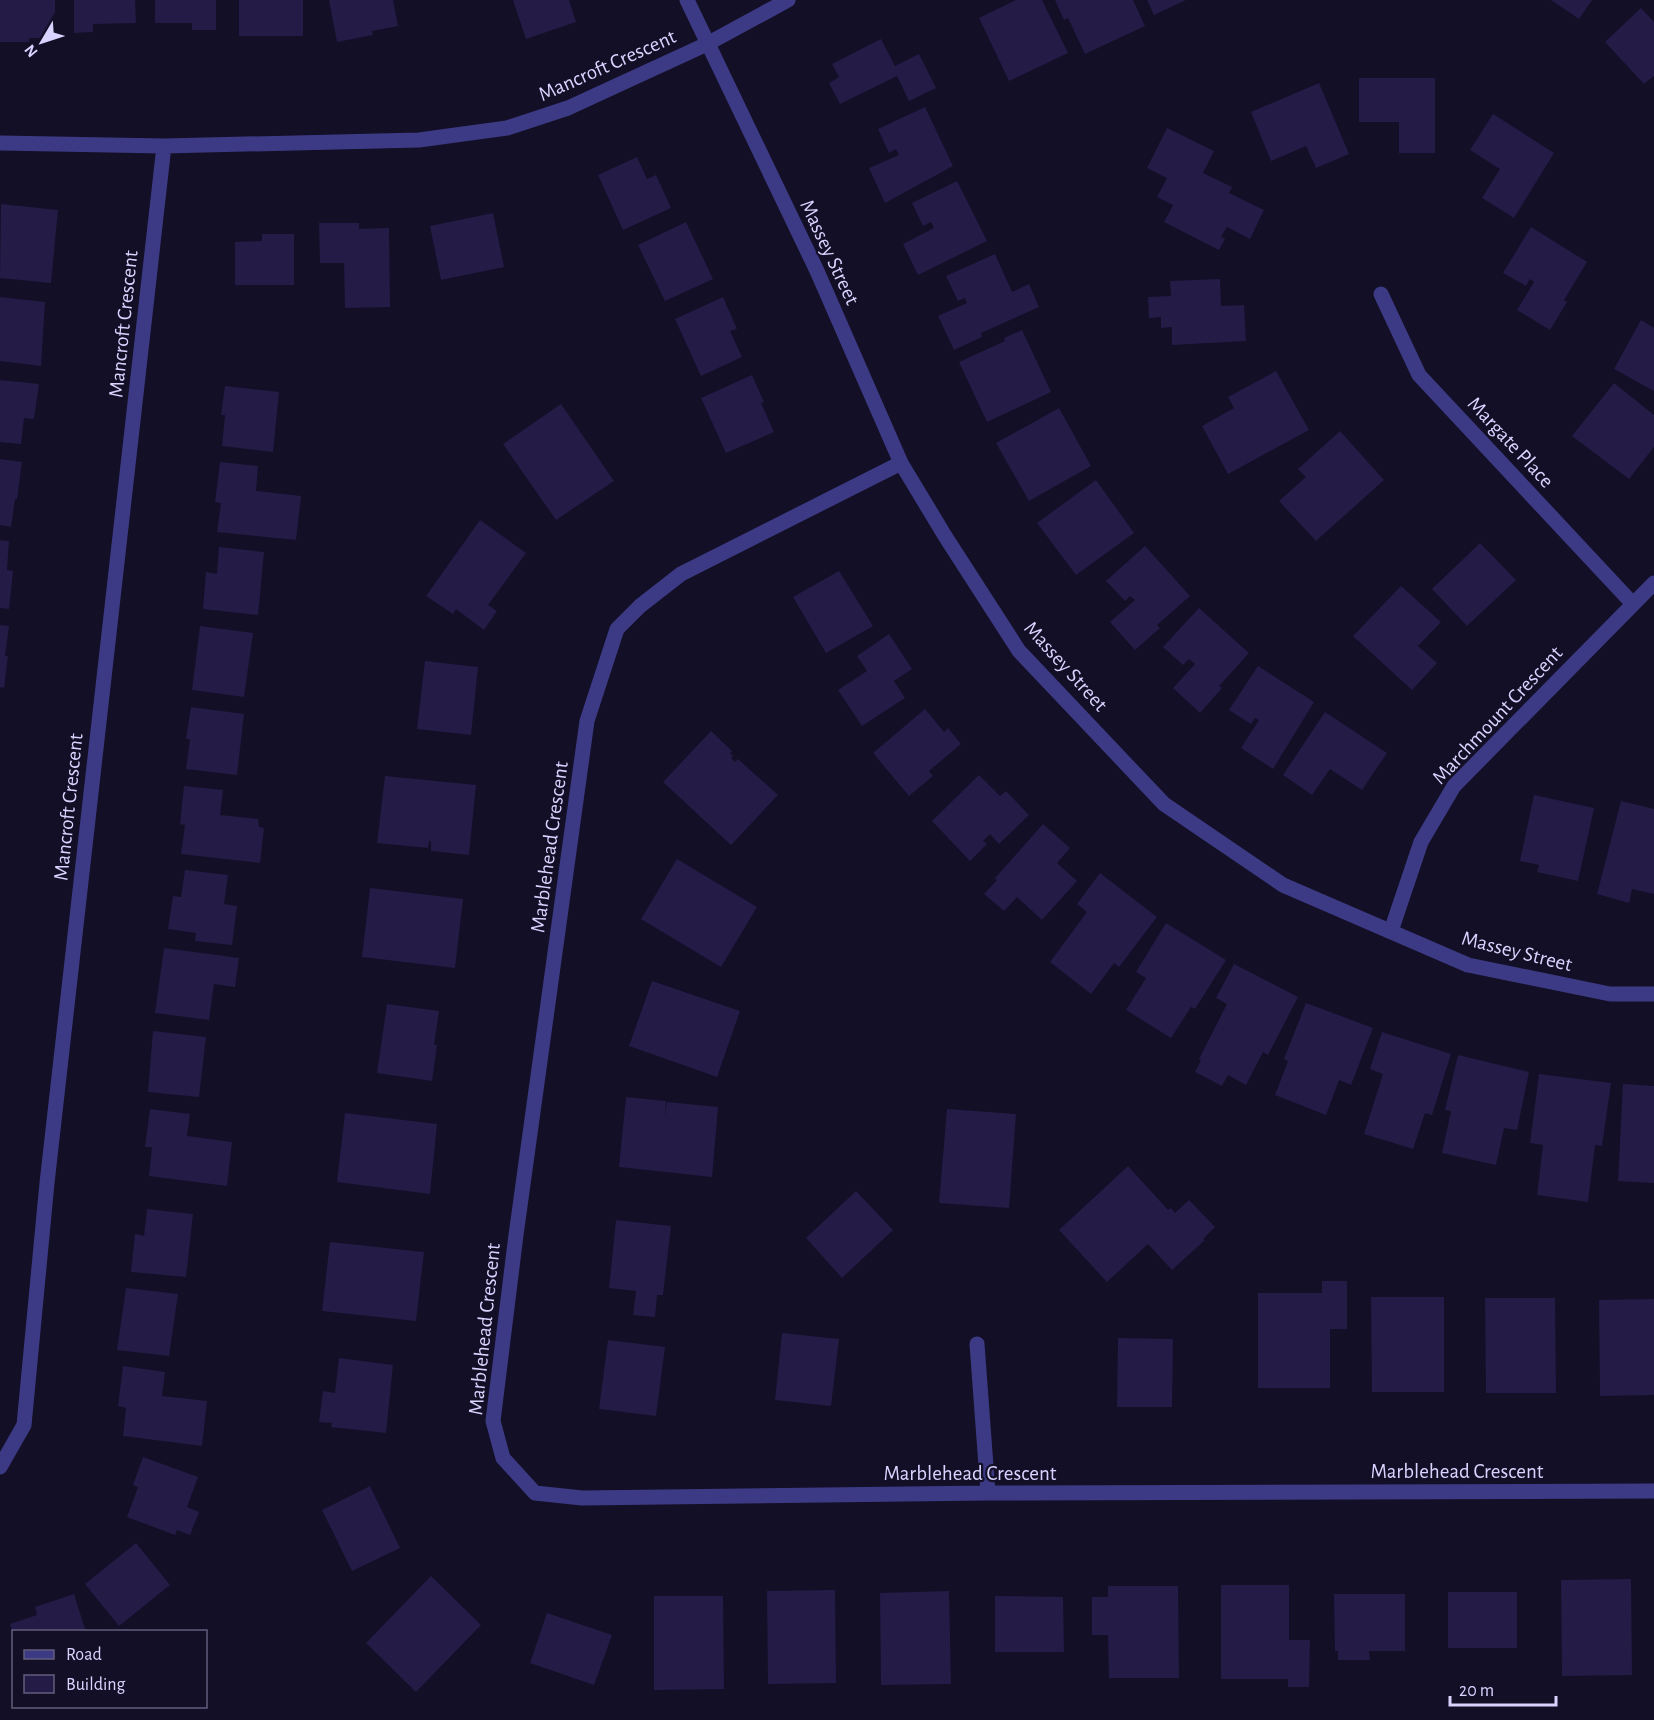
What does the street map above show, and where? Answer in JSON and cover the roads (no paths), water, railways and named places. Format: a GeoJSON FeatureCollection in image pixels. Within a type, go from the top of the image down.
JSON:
{"type":"FeatureCollection","features":[{"type":"Feature","properties":{"kind":"street","name":"Massey Street"},"geometry":{"type":"LineString","coordinates":[[687,0],[817,271],[901,463],[1019,651],[1164,804],[1283,885],[1468,965],[1610,994],[1654,994]]}},
{"type":"Feature","properties":{"kind":"street"},"geometry":{"type":"LineString","coordinates":[[707,44],[788,0]]}},
{"type":"Feature","properties":{"kind":"street","name":"Mancroft Crescent"},"geometry":{"type":"LineString","coordinates":[[0,143],[164,146],[419,140],[507,128],[568,108],[707,44]]}},
{"type":"Feature","properties":{"kind":"street","name":"Mancroft Crescent"},"geometry":{"type":"LineString","coordinates":[[0,1467],[24,1425],[47,1183],[164,146]]}},
{"type":"Feature","properties":{"kind":"street","name":"Margate Place"},"geometry":{"type":"LineString","coordinates":[[1382,294],[1419,375],[1632,603]]}},
{"type":"Feature","properties":{"kind":"street","name":"Marblehead Crescent"},"geometry":{"type":"LineString","coordinates":[[901,463],[681,574],[640,606],[617,629],[587,722],[516,1235],[493,1422],[504,1458],[536,1493],[582,1498],[988,1493],[1654,1491]]}},
{"type":"Feature","properties":{"kind":"street","name":"Marchmount Crescent"},"geometry":{"type":"LineString","coordinates":[[1391,931],[1421,842],[1454,786],[1654,583]]}},
{"type":"Feature","properties":{"kind":"street"},"geometry":{"type":"LineString","coordinates":[[977,1344],[988,1493]]}}]}
